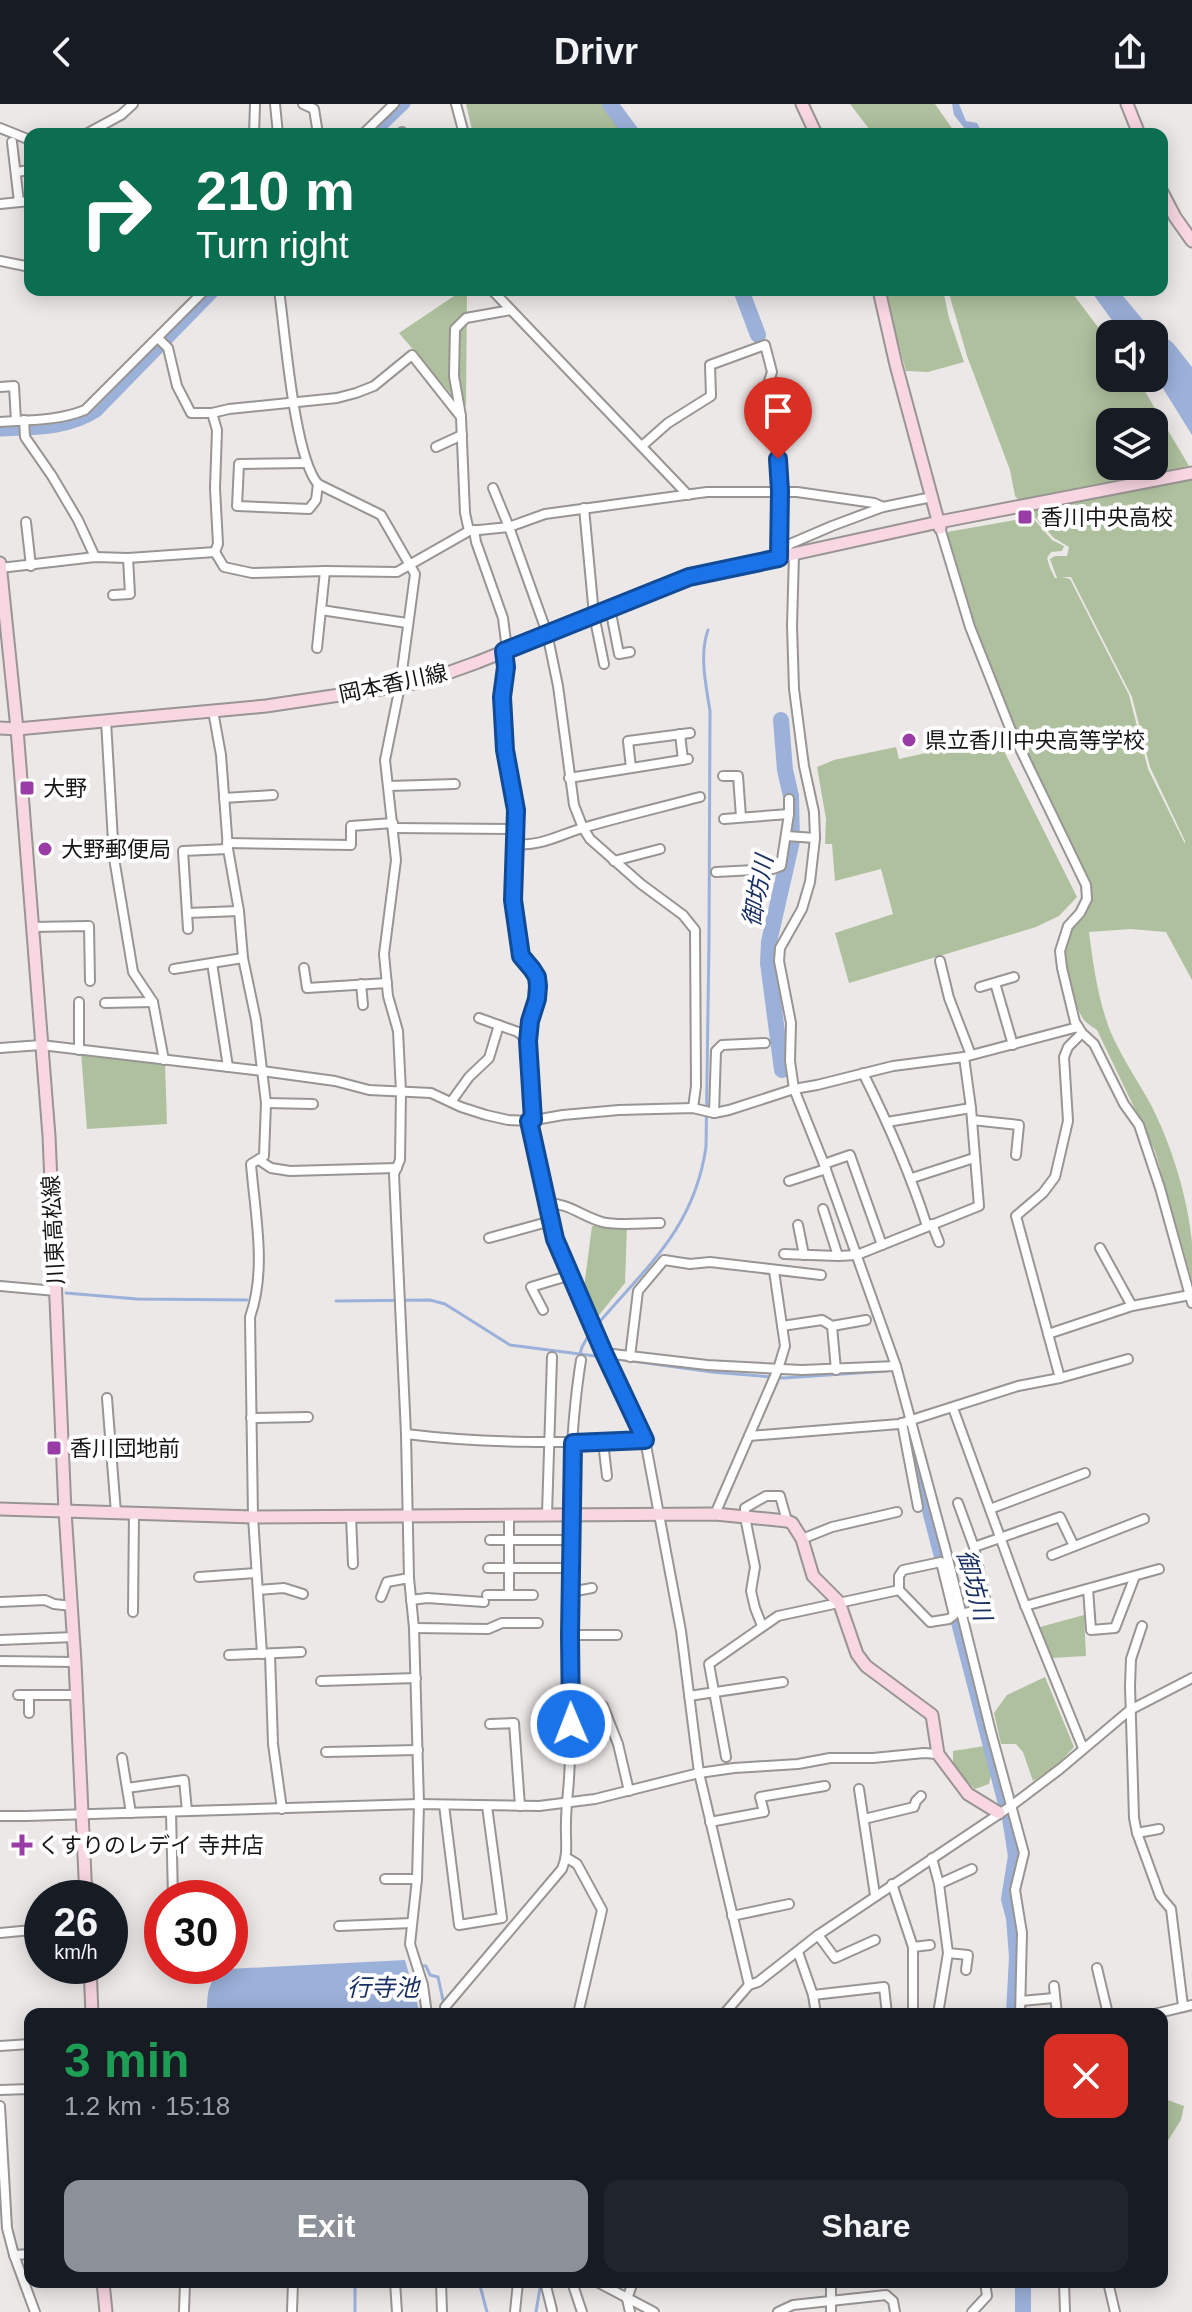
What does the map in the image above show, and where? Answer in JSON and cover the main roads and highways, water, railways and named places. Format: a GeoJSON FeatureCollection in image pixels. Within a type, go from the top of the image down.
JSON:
{"type":"FeatureCollection","features":[{"type":"Feature","properties":{"kind":"main road"},"geometry":{"type":"LineString","coordinates":[[802,104],[813,128]]}},
{"type":"Feature","properties":{"kind":"main road"},"geometry":{"type":"LineString","coordinates":[[1127,104],[1137,128]]}},
{"type":"Feature","properties":{"kind":"main road"},"geometry":{"type":"LineString","coordinates":[[1168,204],[1192,241]]}},
{"type":"Feature","properties":{"kind":"main road"},"geometry":{"type":"LineString","coordinates":[[880,296],[940,525]]}},
{"type":"Feature","properties":{"kind":"main road","name":"岡本香川線"},"geometry":{"type":"LineString","coordinates":[[0,728],[266,706],[400,686],[453,671],[689,577],[1192,473]]}},
{"type":"Feature","properties":{"kind":"main road","name":"川東高松線"},"geometry":{"type":"LineString","coordinates":[[0,567],[17,729],[49,1136],[85,1880]]}},
{"type":"Feature","properties":{"kind":"main road"},"geometry":{"type":"LineString","coordinates":[[0,1509],[253,1517],[715,1514],[787,1521],[792,1523],[802,1539],[813,1576],[839,1602],[857,1654],[866,1666],[932,1715],[938,1754],[968,1794],[999,1813]]}},
{"type":"Feature","properties":{"kind":"main road"},"geometry":{"type":"LineString","coordinates":[[91,1984],[92,2008]]}},
{"type":"Feature","properties":{"kind":"main road"},"geometry":{"type":"LineString","coordinates":[[104,2288],[106,2312]]}},
{"type":"Feature","properties":{"kind":"water"},"geometry":{"type":"Polygon","coordinates":[[[952,104],[959,104],[966,121],[977,123],[980,128],[964,128],[954,115],[952,104]]]}},
{"type":"Feature","properties":{"kind":"water"},"geometry":{"type":"Polygon","coordinates":[[[1094,296],[1123,296],[1143,320],[1112,320],[1094,296]]]}},
{"type":"Feature","properties":{"kind":"water"},"geometry":{"type":"Polygon","coordinates":[[[1168,339],[1192,367],[1192,435],[1165,392],[1168,392],[1168,339]]]}},
{"type":"Feature","properties":{"kind":"water","name":"行寺池"},"geometry":{"type":"Polygon","coordinates":[[[405,1960],[418,2008],[207,2008],[211,1984],[248,1984],[248,1968],[405,1960]]]}},
{"type":"Feature","properties":{"kind":"waterway"},"geometry":{"type":"LineString","coordinates":[[381,128],[406,104]]}},
{"type":"Feature","properties":{"kind":"waterway","name":"御坊川"},"geometry":{"type":"LineString","coordinates":[[610,104],[628,128]]}},
{"type":"Feature","properties":{"kind":"waterway"},"geometry":{"type":"LineString","coordinates":[[0,432],[62,427],[97,413],[211,296]]}},
{"type":"Feature","properties":{"kind":"waterway","name":"御坊川"},"geometry":{"type":"LineString","coordinates":[[743,296],[758,335]]}},
{"type":"Feature","properties":{"kind":"waterway"},"geometry":{"type":"LineString","coordinates":[[596,1326],[650,1265],[679,1224],[700,1176],[706,1147],[710,711],[704,660],[708,630]]}},
{"type":"Feature","properties":{"kind":"waterway","name":"御坊川"},"geometry":{"type":"LineString","coordinates":[[781,720],[785,770],[791,796],[792,841],[769,942],[768,963],[782,1070]]}},
{"type":"Feature","properties":{"kind":"waterway"},"geometry":{"type":"LineString","coordinates":[[66,1293],[137,1299],[247,1300]]}},
{"type":"Feature","properties":{"kind":"waterway"},"geometry":{"type":"LineString","coordinates":[[336,1301],[430,1300],[445,1304],[510,1345],[603,1357]]}},
{"type":"Feature","properties":{"kind":"waterway"},"geometry":{"type":"LineString","coordinates":[[578,1361],[591,1331]]}},
{"type":"Feature","properties":{"kind":"waterway"},"geometry":{"type":"LineString","coordinates":[[610,1358],[784,1378],[887,1371]]}},
{"type":"Feature","properties":{"kind":"waterway","name":"御坊川"},"geometry":{"type":"LineString","coordinates":[[911,1437],[1006,1804]]}},
{"type":"Feature","properties":{"kind":"waterway"},"geometry":{"type":"LineString","coordinates":[[566,1598],[566,1629]]}},
{"type":"Feature","properties":{"kind":"waterway"},"geometry":{"type":"LineString","coordinates":[[566,1652],[567,1636]]}},
{"type":"Feature","properties":{"kind":"waterway"},"geometry":{"type":"LineString","coordinates":[[566,1658],[567,1718]]}},
{"type":"Feature","properties":{"kind":"waterway","name":"御坊川"},"geometry":{"type":"LineString","coordinates":[[1010,1818],[1016,1856],[1009,1899],[1017,1957],[1014,2008]]}},
{"type":"Feature","properties":{"kind":"waterway"},"geometry":{"type":"LineString","coordinates":[[420,1966],[426,1966],[430,1975],[438,1977],[443,2000]]}},
{"type":"Feature","properties":{"kind":"waterway"},"geometry":{"type":"LineString","coordinates":[[355,2288],[355,2312]]}},
{"type":"Feature","properties":{"kind":"waterway"},"geometry":{"type":"LineString","coordinates":[[481,2288],[487,2312]]}},
{"type":"Feature","properties":{"kind":"waterway"},"geometry":{"type":"LineString","coordinates":[[536,2312],[540,2288]]}},
{"type":"Feature","properties":{"kind":"waterway","name":"御坊川"},"geometry":{"type":"LineString","coordinates":[[1023,2288],[1023,2312]]}},
{"type":"Feature","properties":{"kind":"place","name":"香川中央高校"},"geometry":{"type":"Point","coordinates":[1025,517]}},
{"type":"Feature","properties":{"kind":"place","name":"県立香川中央高等学校"},"geometry":{"type":"Point","coordinates":[909,740]}},
{"type":"Feature","properties":{"kind":"place","name":"大野"},"geometry":{"type":"Point","coordinates":[27,788]}},
{"type":"Feature","properties":{"kind":"place","name":"大野郵便局"},"geometry":{"type":"Point","coordinates":[45,849]}},
{"type":"Feature","properties":{"kind":"place","name":"香川団地前"},"geometry":{"type":"Point","coordinates":[54,1448]}},
{"type":"Feature","properties":{"kind":"place","name":"くすりのレデイ 寺井店"},"geometry":{"type":"Point","coordinates":[22,1845]}}]}
